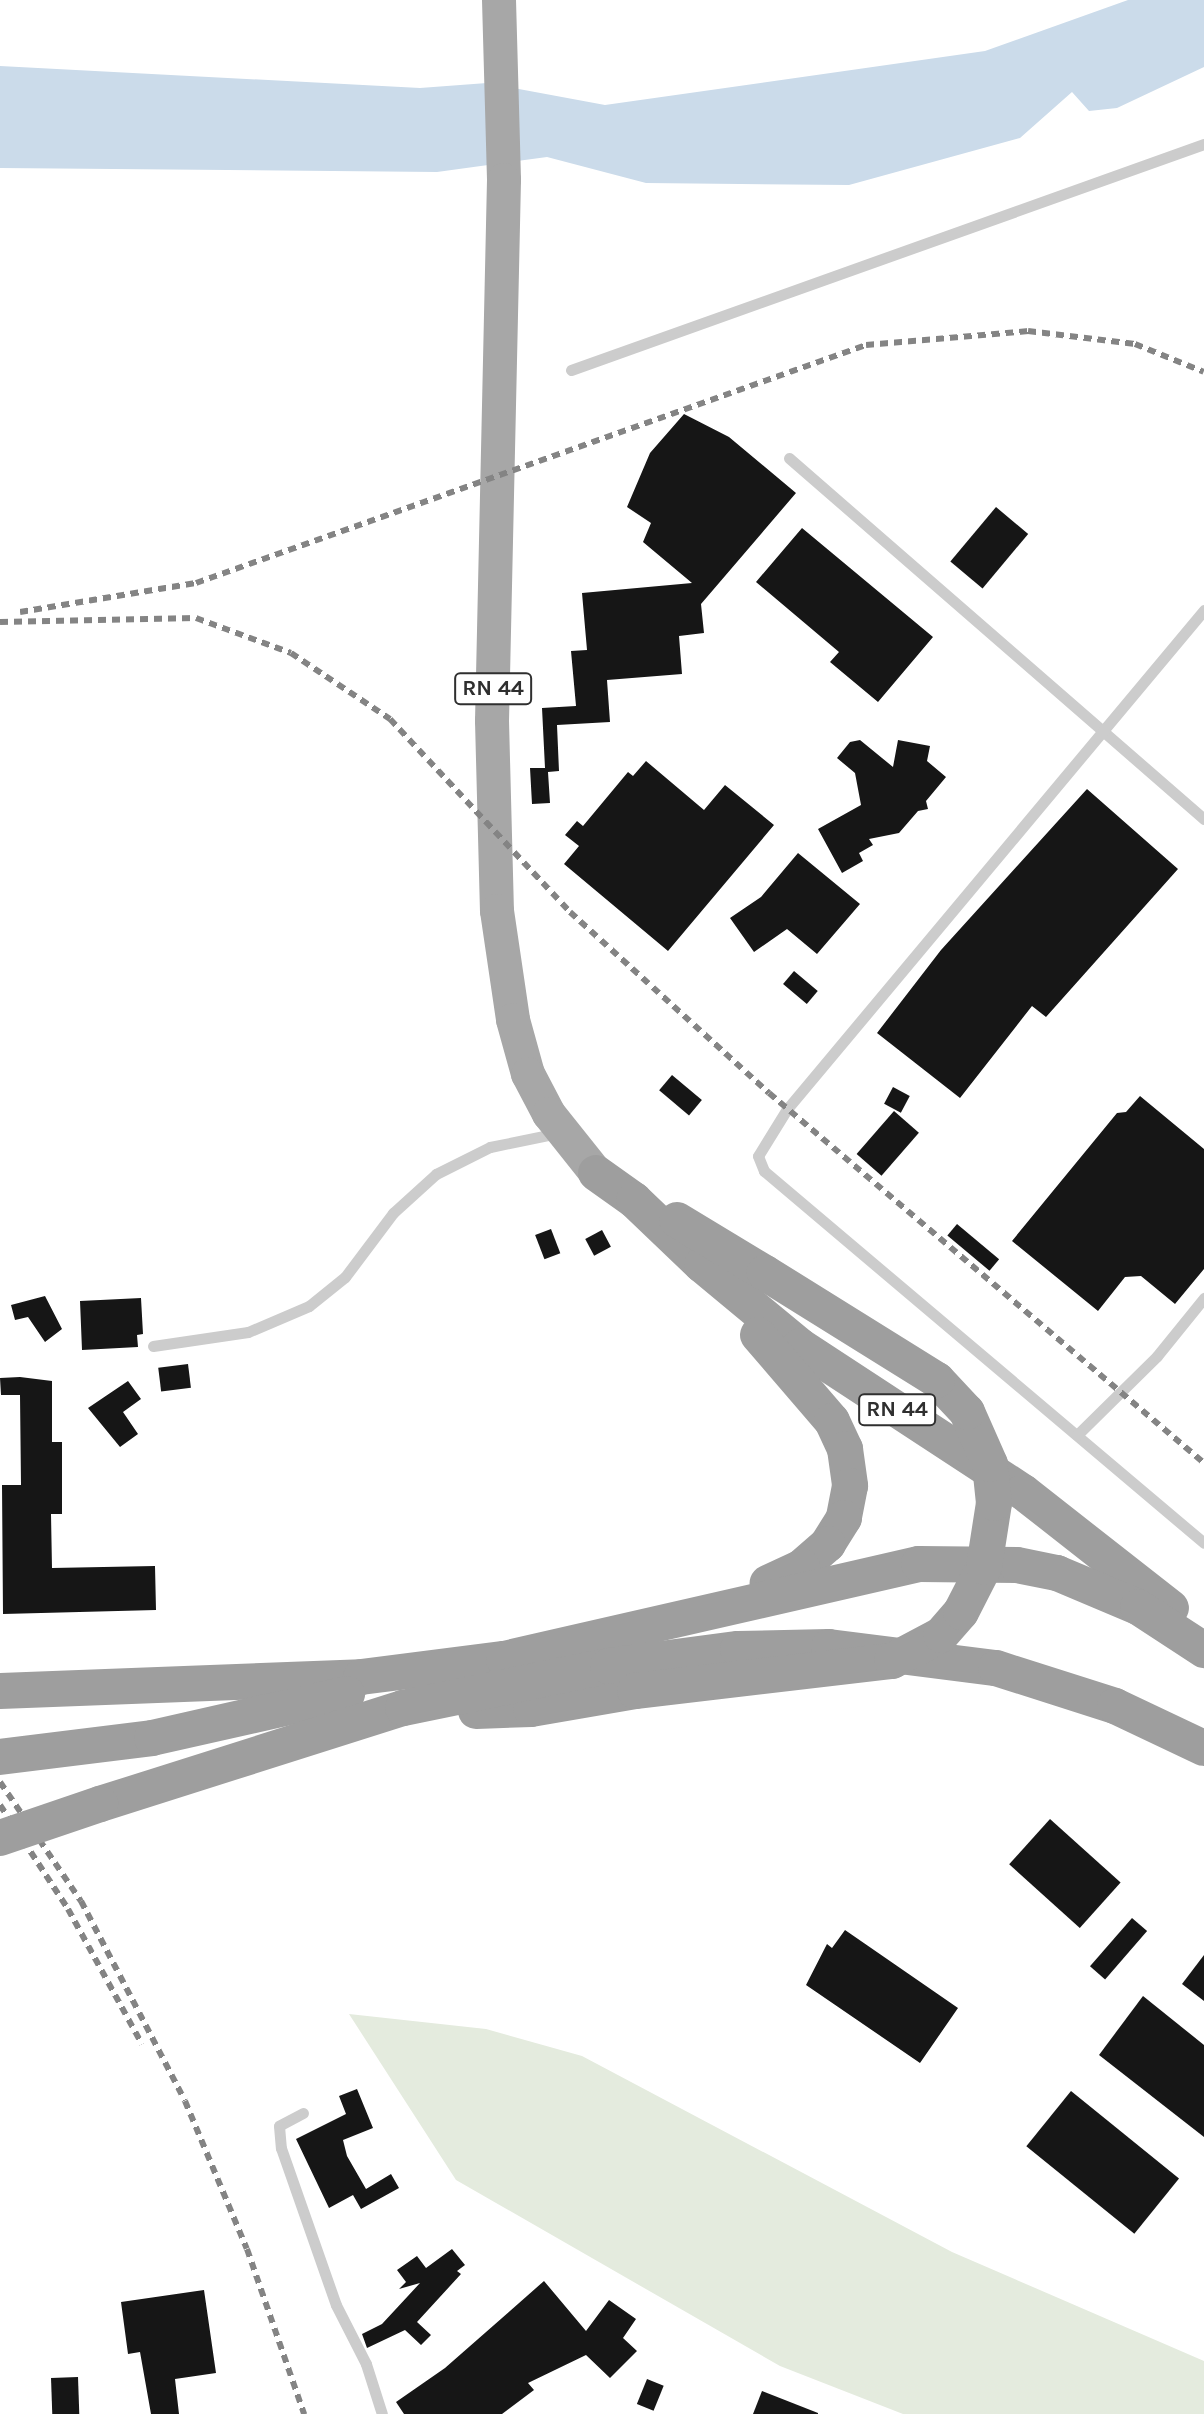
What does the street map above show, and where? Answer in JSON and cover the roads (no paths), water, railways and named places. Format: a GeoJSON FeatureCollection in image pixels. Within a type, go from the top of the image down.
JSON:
{"type":"FeatureCollection","features":[{"type":"Feature","properties":{"kind":"highway","name":"RN 44"},"geometry":{"type":"LineString","coordinates":[[596,1173],[634,1200],[702,1265],[800,1346],[1090,1540],[1204,1640]]}},
{"type":"Feature","properties":{"kind":"highway"},"geometry":{"type":"LineString","coordinates":[[596,1173],[814,1396],[845,1449],[850,1486],[846,1507],[828,1544],[802,1567],[666,1622]]}},
{"type":"Feature","properties":{"kind":"highway"},"geometry":{"type":"LineString","coordinates":[[403,1708],[494,1711],[892,1661],[941,1635],[961,1612],[984,1567],[994,1503],[990,1464],[967,1412],[937,1380],[765,1273],[634,1200]]}},
{"type":"Feature","properties":{"kind":"highway"},"geometry":{"type":"LineString","coordinates":[[0,1757],[152,1738],[666,1622],[865,1572],[970,1563],[1044,1571],[1103,1589],[1204,1650]]}},
{"type":"Feature","properties":{"kind":"highway"},"geometry":{"type":"LineString","coordinates":[[0,1838],[403,1708],[608,1666],[738,1649],[829,1647],[996,1668],[1115,1706],[1204,1748]]}},
{"type":"Feature","properties":{"kind":"highway"},"geometry":{"type":"LineString","coordinates":[[8,1690],[361,1677],[504,1659]]}},
{"type":"Feature","properties":{"kind":"main road","name":"RN 44"},"geometry":{"type":"LineString","coordinates":[[499,0],[504,180],[492,721],[497,911],[521,1052],[537,1092],[562,1132],[596,1173]]}},
{"type":"Feature","properties":{"kind":"lane"},"geometry":{"type":"LineString","coordinates":[[571,370],[1204,144]]}},
{"type":"Feature","properties":{"kind":"lane"},"geometry":{"type":"LineString","coordinates":[[789,458],[1204,819]]}},
{"type":"Feature","properties":{"kind":"lane"},"geometry":{"type":"LineString","coordinates":[[1204,610],[787,1109],[758,1156],[764,1171],[1204,1543]]}},
{"type":"Feature","properties":{"kind":"lane"},"geometry":{"type":"LineString","coordinates":[[153,1346],[248,1332],[309,1306],[345,1277],[393,1213],[436,1174],[490,1147],[562,1132]]}},
{"type":"Feature","properties":{"kind":"lane"},"geometry":{"type":"LineString","coordinates":[[1077,1435],[1157,1356],[1204,1298]]}},
{"type":"Feature","properties":{"kind":"lane"},"geometry":{"type":"LineString","coordinates":[[303,2113],[283,2120],[281,2148],[336,2305],[366,2364],[382,2414]]}},
{"type":"Feature","properties":{"kind":"water"},"geometry":{"type":"Polygon","coordinates":[[[1128,0],[1204,0],[1204,67],[1117,108],[1089,111],[1072,92],[1020,138],[849,185],[646,183],[547,157],[437,172],[0,168],[0,66],[420,88],[487,83],[605,105],[985,51],[1128,0]]]}},
{"type":"Feature","properties":{"kind":"railway"},"geometry":{"type":"LineString","coordinates":[[20,612],[196,583],[866,345],[1028,331],[1135,344],[1204,372]]}},
{"type":"Feature","properties":{"kind":"railway"},"geometry":{"type":"LineString","coordinates":[[0,622],[196,618],[291,653],[390,719],[570,912],[769,1093],[1204,1463]]}},
{"type":"Feature","properties":{"kind":"railway"},"geometry":{"type":"LineString","coordinates":[[0,1782],[81,1901],[185,2101],[247,2249],[304,2414]]}},
{"type":"Feature","properties":{"kind":"railway"},"geometry":{"type":"LineString","coordinates":[[0,1805],[68,1909],[142,2044]]}}]}
